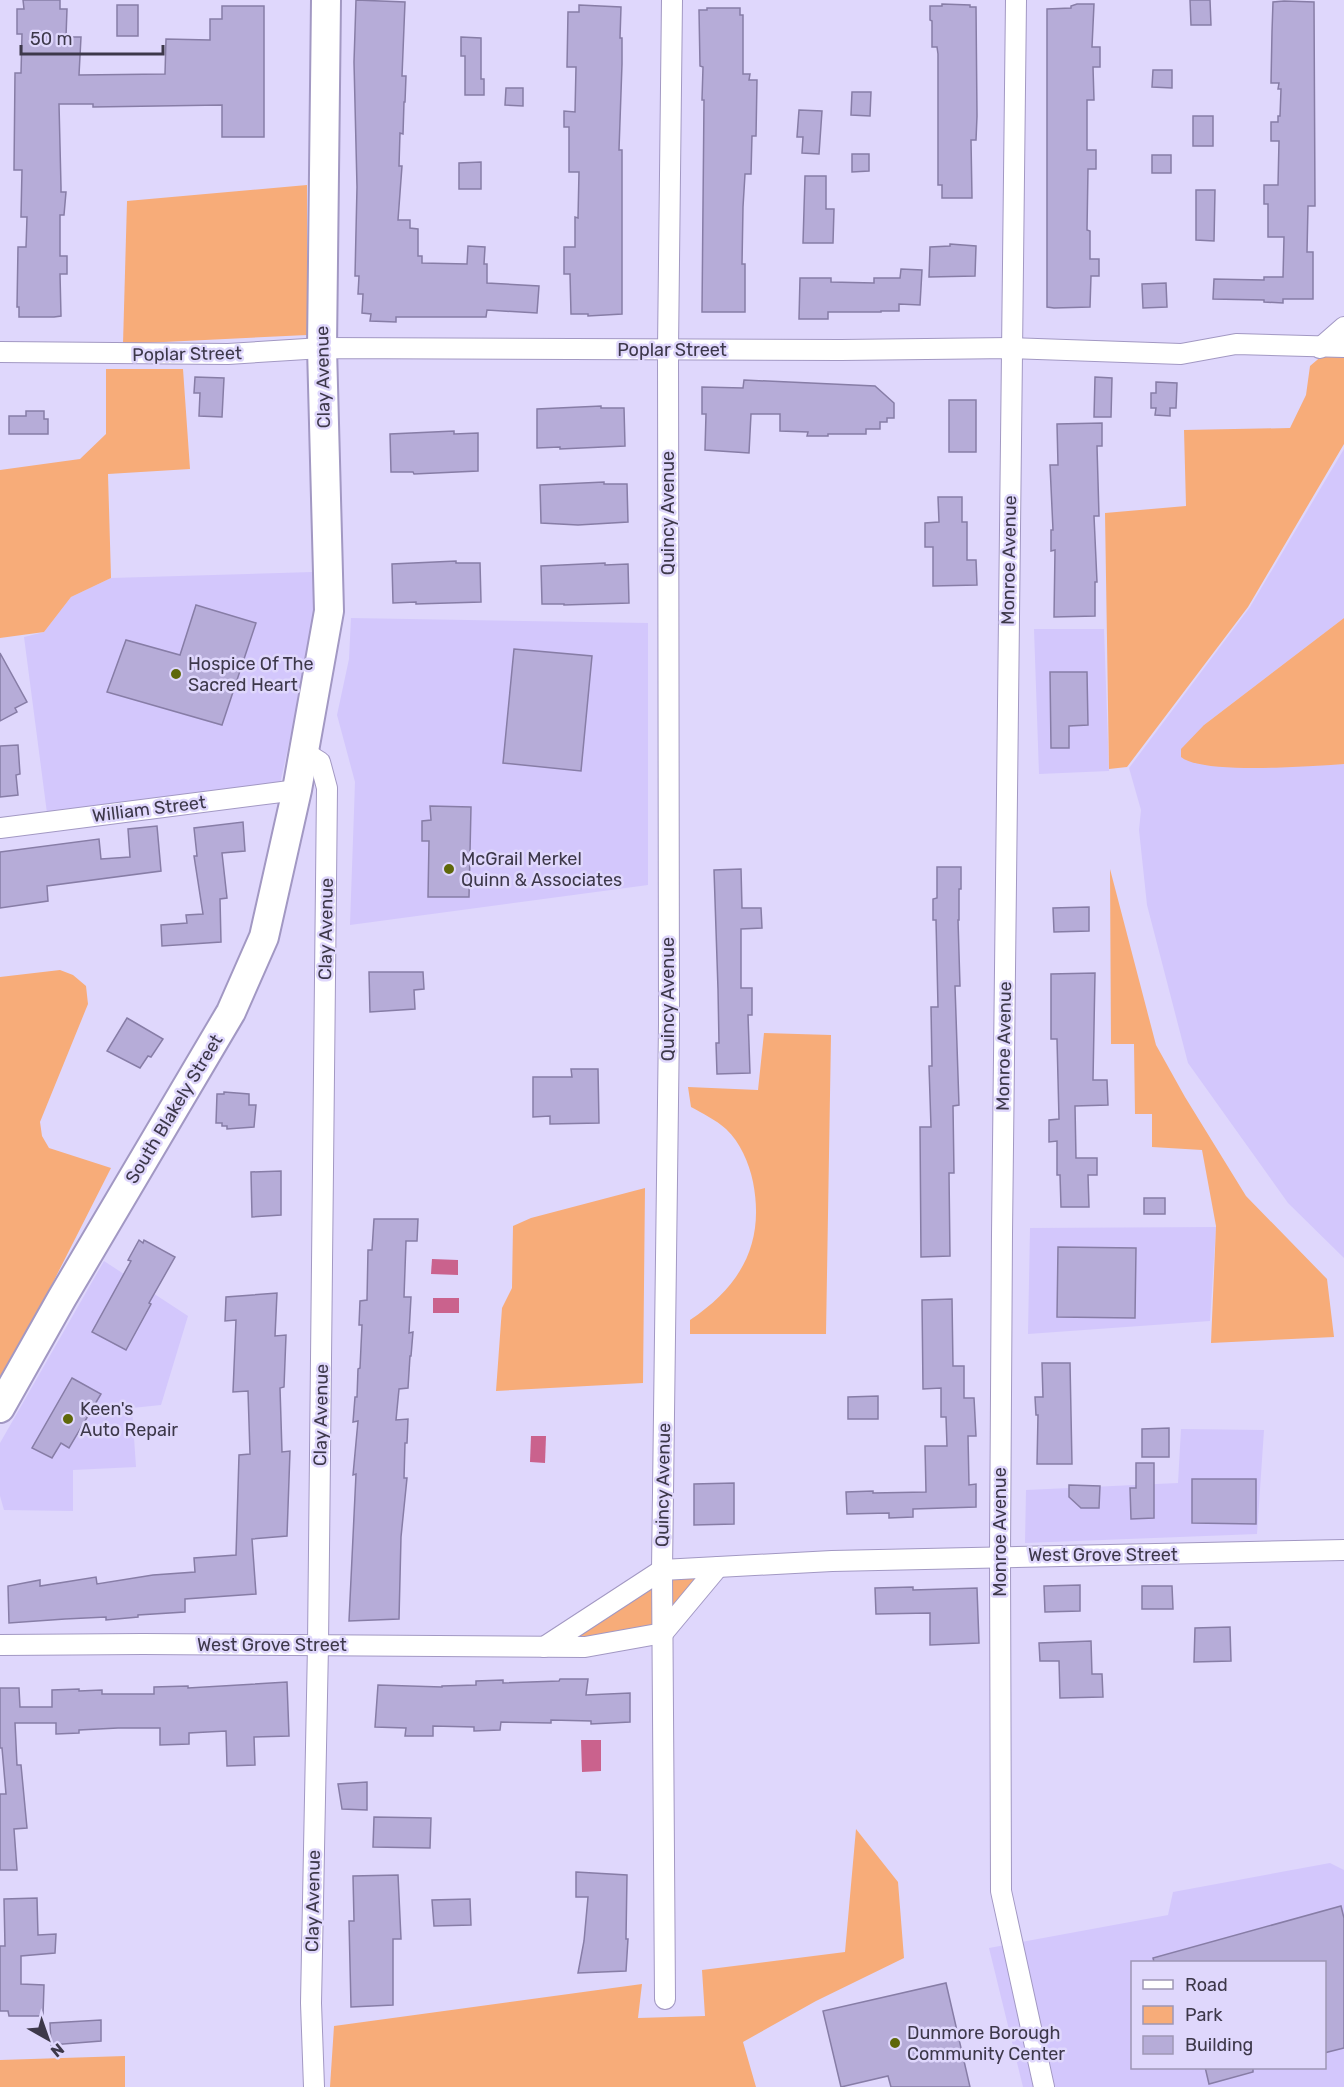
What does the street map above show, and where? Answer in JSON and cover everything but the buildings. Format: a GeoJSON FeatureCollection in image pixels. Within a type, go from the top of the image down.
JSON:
{"type":"FeatureCollection","features":[{"type":"Feature","properties":{"kind":"main road","name":"Clay Avenue"},"geometry":{"type":"LineString","coordinates":[[297,790],[329,611],[322,348],[326,0]]}},
{"type":"Feature","properties":{"kind":"main road","name":"South Blakely Street"},"geometry":{"type":"LineString","coordinates":[[0,1408],[62,1298],[231,1012],[264,937],[297,790]]}},
{"type":"Feature","properties":{"kind":"street","name":"Quincy Avenue"},"geometry":{"type":"LineString","coordinates":[[666,1998],[662,1570],[669,1024],[668,349],[672,0]]}},
{"type":"Feature","properties":{"kind":"street","name":"Monroe Avenue"},"geometry":{"type":"LineString","coordinates":[[1016,0],[1000,1556],[1001,1891],[1044,2087]]}},
{"type":"Feature","properties":{"kind":"street"},"geometry":{"type":"LineString","coordinates":[[1320,348],[1344,327]]}},
{"type":"Feature","properties":{"kind":"street","name":"Poplar Street"},"geometry":{"type":"LineString","coordinates":[[0,352],[228,354],[322,348],[841,350],[1011,348],[1181,354],[1236,344],[1344,347]]}},
{"type":"Feature","properties":{"kind":"street","name":"Clay Avenue"},"geometry":{"type":"LineString","coordinates":[[304,752],[320,762],[327,788],[318,1645],[311,2003],[314,2087]]}},
{"type":"Feature","properties":{"kind":"street","name":"William Street"},"geometry":{"type":"LineString","coordinates":[[0,828],[297,790]]}},
{"type":"Feature","properties":{"kind":"street","name":"West Grove Street"},"geometry":{"type":"LineString","coordinates":[[662,1570],[832,1561],[1000,1556],[1178,1555],[1344,1550]]}},
{"type":"Feature","properties":{"kind":"street"},"geometry":{"type":"LineString","coordinates":[[663,1633],[718,1567]]}},
{"type":"Feature","properties":{"kind":"street"},"geometry":{"type":"LineString","coordinates":[[544,1647],[662,1570]]}},
{"type":"Feature","properties":{"kind":"street","name":"West Grove Street"},"geometry":{"type":"LineString","coordinates":[[0,1645],[585,1647],[663,1633]]}},
{"type":"Feature","properties":{"kind":"shaded area"},"geometry":{"type":"Polygon","coordinates":[[[1344,449],[1344,618],[1204,725],[1302,766],[1344,764],[1344,1258],[1288,1203],[1188,1063],[1147,905],[1139,830],[1141,810],[1129,768],[1250,607],[1344,449]]]}},
{"type":"Feature","properties":{"kind":"shaded area"},"geometry":{"type":"Polygon","coordinates":[[[313,572],[313,635],[280,784],[47,813],[24,637],[44,632],[71,597],[111,578],[313,572]]]}},
{"type":"Feature","properties":{"kind":"shaded area"},"geometry":{"type":"Polygon","coordinates":[[[351,618],[648,623],[648,885],[350,925],[355,782],[337,715],[349,659],[351,618]]]}},
{"type":"Feature","properties":{"kind":"shaded area"},"geometry":{"type":"Polygon","coordinates":[[[1034,629],[1104,629],[1109,771],[1039,774],[1034,629]]]}},
{"type":"Feature","properties":{"kind":"shaded area"},"geometry":{"type":"Polygon","coordinates":[[[1216,1227],[1210,1321],[1028,1334],[1030,1228],[1216,1227]]]}},
{"type":"Feature","properties":{"kind":"shaded area"},"geometry":{"type":"Polygon","coordinates":[[[432,1259],[458,1260],[458,1275],[431,1274],[432,1259]]]}},
{"type":"Feature","properties":{"kind":"shaded area"},"geometry":{"type":"Polygon","coordinates":[[[104,1261],[188,1316],[161,1405],[132,1408],[136,1467],[73,1470],[73,1511],[4,1510],[0,1496],[0,1443],[104,1261]]]}},
{"type":"Feature","properties":{"kind":"shaded area"},"geometry":{"type":"Polygon","coordinates":[[[433,1298],[459,1298],[459,1313],[433,1313],[433,1298]]]}},
{"type":"Feature","properties":{"kind":"shaded area"},"geometry":{"type":"Polygon","coordinates":[[[1181,1429],[1264,1430],[1257,1534],[1025,1543],[1026,1490],[1178,1483],[1181,1429]]]}},
{"type":"Feature","properties":{"kind":"shaded area"},"geometry":{"type":"Polygon","coordinates":[[[531,1436],[546,1436],[545,1463],[530,1462],[531,1436]]]}},
{"type":"Feature","properties":{"kind":"shaded area"},"geometry":{"type":"Polygon","coordinates":[[[581,1740],[601,1740],[601,1771],[582,1772],[581,1740]]]}},
{"type":"Feature","properties":{"kind":"shaded area"},"geometry":{"type":"Polygon","coordinates":[[[1330,1863],[1344,1870],[1344,2087],[1023,2087],[989,1948],[1168,1915],[1173,1892],[1330,1863]]]}},
{"type":"Feature","properties":{"kind":"green space"},"geometry":{"type":"Polygon","coordinates":[[[307,185],[307,335],[123,344],[127,201],[307,185]]]}},
{"type":"Feature","properties":{"kind":"green space"},"geometry":{"type":"Polygon","coordinates":[[[1344,337],[1344,444],[1248,607],[1127,767],[1109,769],[1105,513],[1186,506],[1184,430],[1290,428],[1306,395],[1310,366],[1344,337]]]}},
{"type":"Feature","properties":{"kind":"green space"},"geometry":{"type":"Polygon","coordinates":[[[106,369],[183,369],[190,469],[108,474],[111,578],[71,597],[44,632],[0,638],[0,470],[80,459],[106,434],[106,369]]]}},
{"type":"Feature","properties":{"kind":"green space"},"geometry":{"type":"Polygon","coordinates":[[[1344,618],[1344,764],[1234,768],[1193,763],[1181,757],[1181,749],[1204,725],[1344,618]]]}},
{"type":"Feature","properties":{"kind":"green space"},"geometry":{"type":"Polygon","coordinates":[[[1110,869],[1156,1045],[1246,1196],[1327,1279],[1334,1337],[1211,1343],[1216,1226],[1202,1150],[1152,1147],[1152,1114],[1135,1114],[1134,1044],[1111,1044],[1110,869]]]}},
{"type":"Feature","properties":{"kind":"green space"},"geometry":{"type":"Polygon","coordinates":[[[60,970],[73,975],[86,986],[88,1004],[40,1122],[42,1136],[49,1148],[111,1168],[38,1312],[0,1380],[0,977],[60,970]]]}},
{"type":"Feature","properties":{"kind":"green space"},"geometry":{"type":"Polygon","coordinates":[[[764,1033],[831,1035],[826,1334],[690,1334],[690,1320],[723,1293],[745,1261],[752,1244],[756,1204],[753,1182],[740,1146],[722,1126],[691,1107],[688,1087],[758,1090],[764,1033]]]}},
{"type":"Feature","properties":{"kind":"green space"},"geometry":{"type":"Polygon","coordinates":[[[645,1188],[643,1383],[496,1391],[502,1308],[512,1288],[513,1226],[531,1218],[645,1188]]]}},
{"type":"Feature","properties":{"kind":"green space"},"geometry":{"type":"Polygon","coordinates":[[[718,1567],[663,1633],[544,1647],[662,1570],[718,1567]]]}},
{"type":"Feature","properties":{"kind":"green space"},"geometry":{"type":"Polygon","coordinates":[[[856,1829],[898,1882],[904,1958],[816,2001],[743,2042],[756,2087],[330,2087],[334,2026],[642,1984],[638,2018],[705,2016],[702,1970],[845,1952],[856,1829]]]}},
{"type":"Feature","properties":{"kind":"green space"},"geometry":{"type":"Polygon","coordinates":[[[125,2056],[125,2087],[0,2087],[0,2060],[125,2056]]]}},
{"type":"Feature","properties":{"kind":"place","name":"Hospice Of The Sacred Heart"},"geometry":{"type":"Point","coordinates":[176,674]}},
{"type":"Feature","properties":{"kind":"place","name":"McGrail Merkel Quinn & Associates"},"geometry":{"type":"Point","coordinates":[449,869]}},
{"type":"Feature","properties":{"kind":"place","name":"Keen's Auto Repair"},"geometry":{"type":"Point","coordinates":[68,1419]}},
{"type":"Feature","properties":{"kind":"place","name":"Dunmore Borough Community Center"},"geometry":{"type":"Point","coordinates":[895,2043]}}]}
